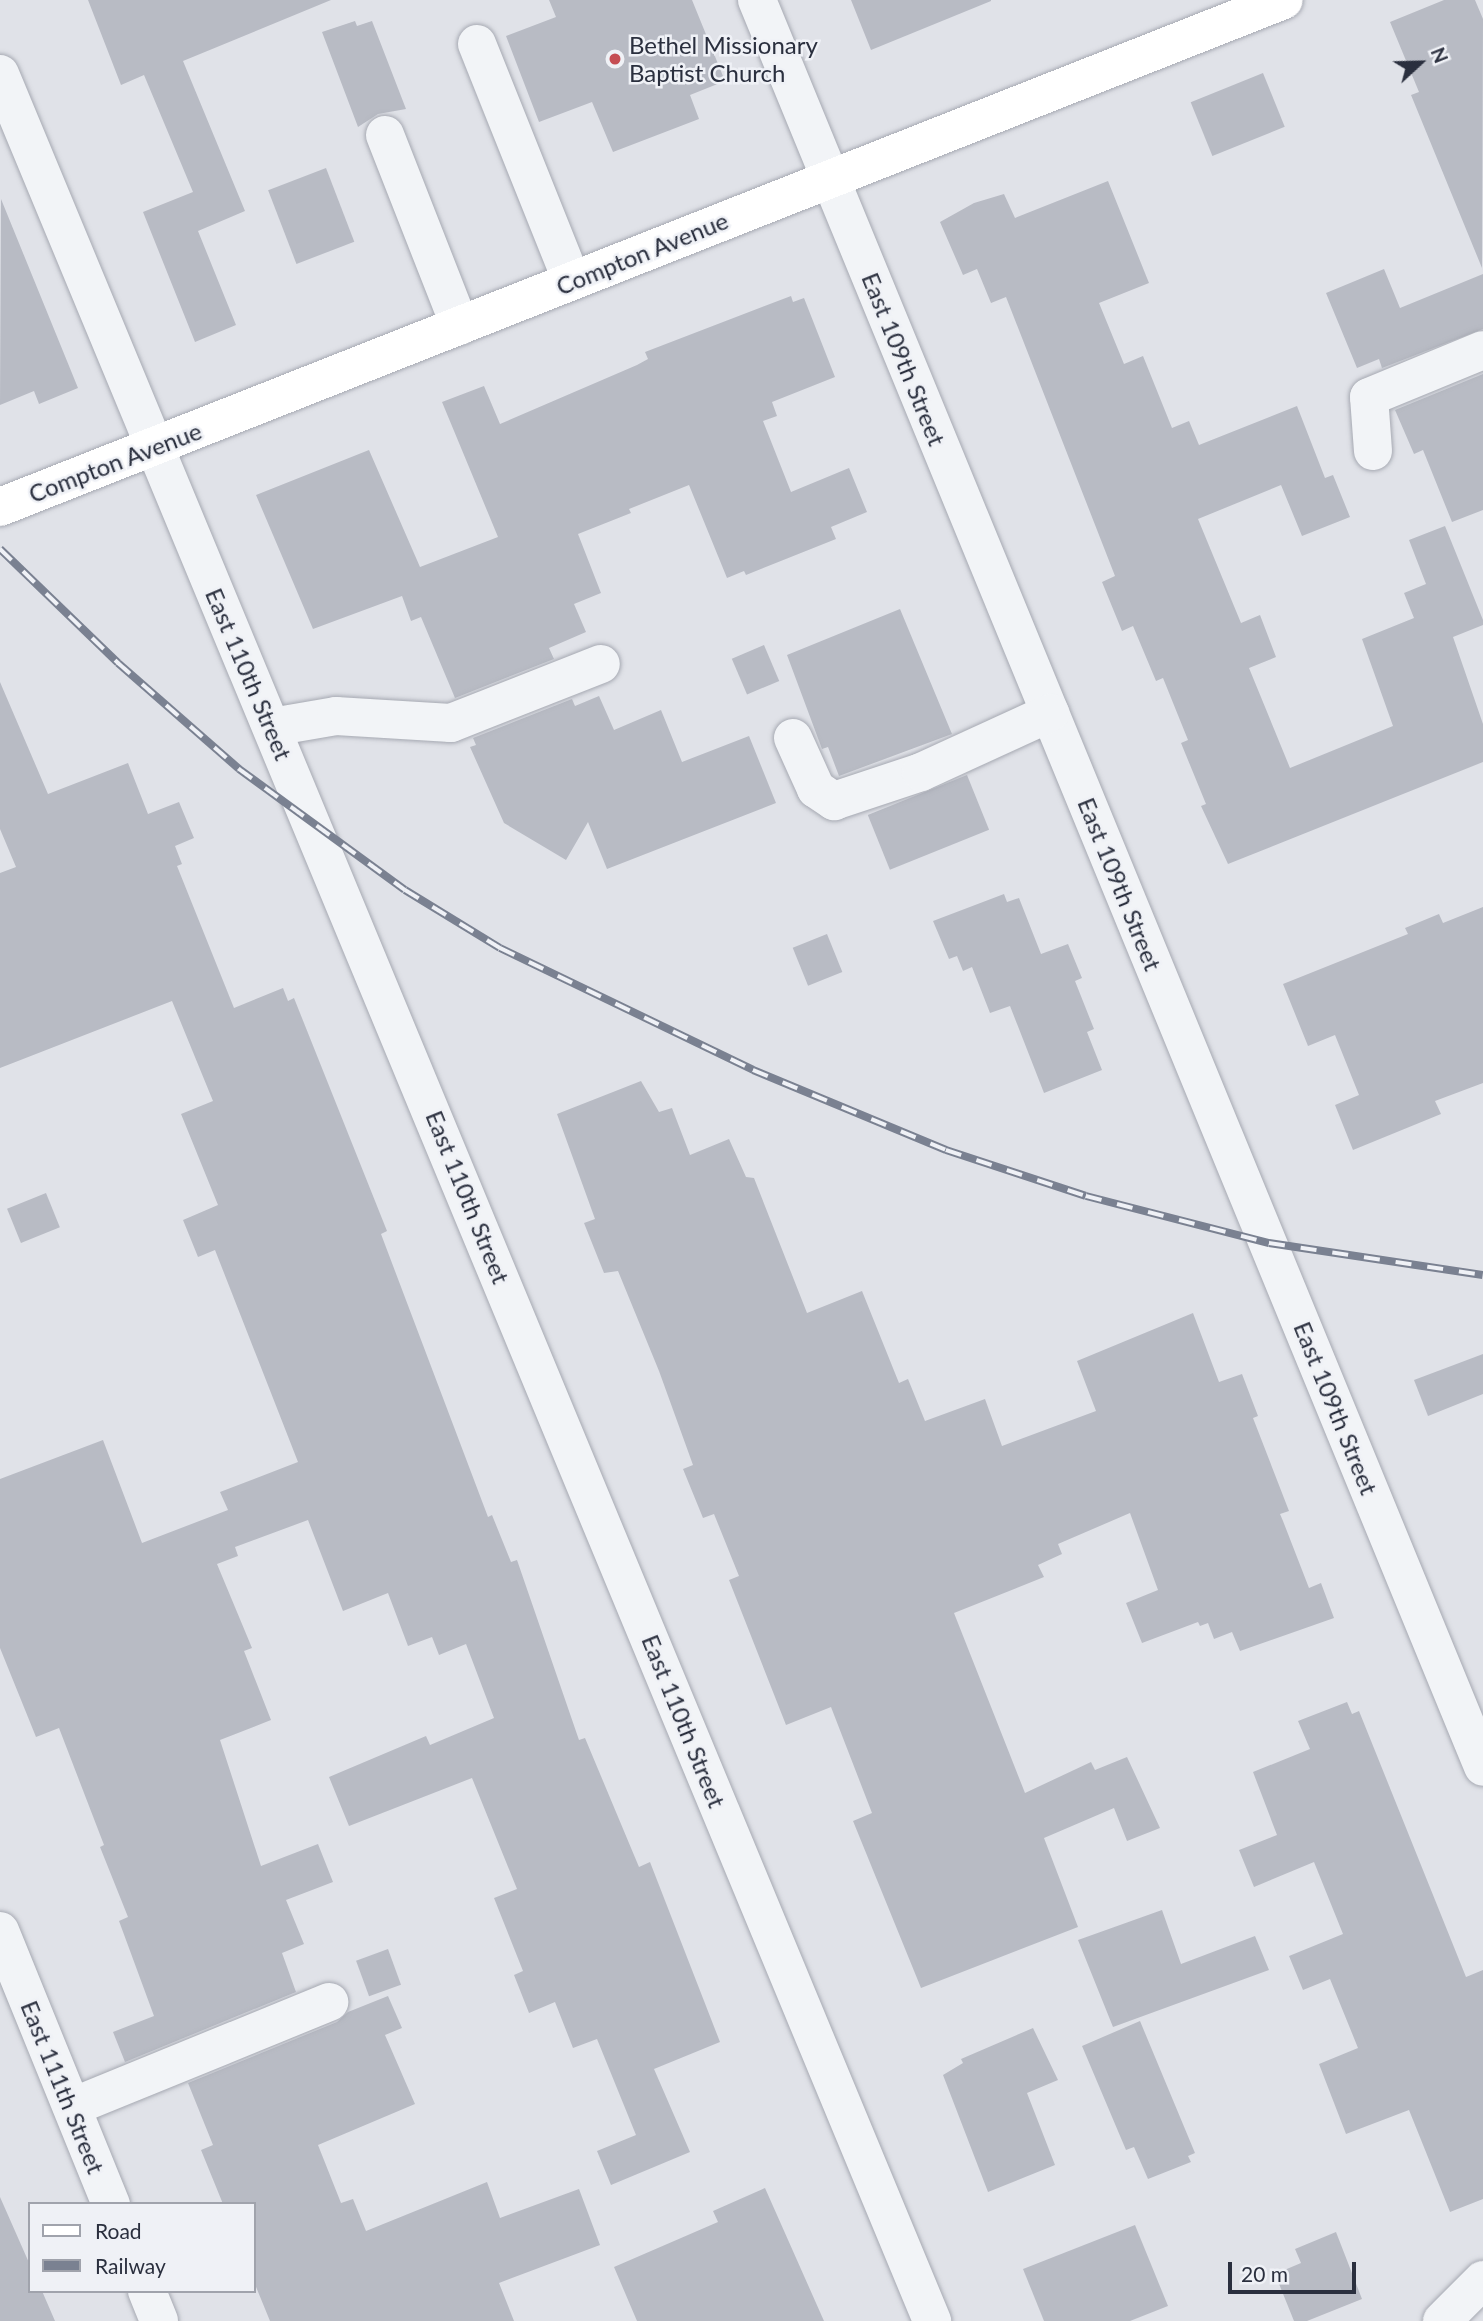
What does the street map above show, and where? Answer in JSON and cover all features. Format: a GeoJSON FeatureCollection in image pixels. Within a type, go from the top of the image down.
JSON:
{"type":"FeatureCollection","features":[{"type":"Feature","properties":{"kind":"main road","name":"Compton Avenue"},"geometry":{"type":"LineString","coordinates":[[0,507],[1284,0]]}},
{"type":"Feature","properties":{"kind":"street","name":"East 109th Street"},"geometry":{"type":"LineString","coordinates":[[757,0],[1483,1767]]}},
{"type":"Feature","properties":{"kind":"street"},"geometry":{"type":"LineString","coordinates":[[477,44],[572,281]]}},
{"type":"Feature","properties":{"kind":"street","name":"East 110th Street"},"geometry":{"type":"LineString","coordinates":[[0,74],[152,448],[272,726],[932,2321]]}},
{"type":"Feature","properties":{"kind":"street"},"geometry":{"type":"LineString","coordinates":[[385,135],[460,326]]}},
{"type":"Feature","properties":{"kind":"street"},"geometry":{"type":"LineString","coordinates":[[1373,451],[1369,397],[1483,350]]}},
{"type":"Feature","properties":{"kind":"street"},"geometry":{"type":"LineString","coordinates":[[272,726],[336,716],[451,723],[601,664]]}},
{"type":"Feature","properties":{"kind":"street"},"geometry":{"type":"LineString","coordinates":[[793,738],[816,789],[834,801],[914,775],[1050,713]]}},
{"type":"Feature","properties":{"kind":"street","name":"East 111th Street"},"geometry":{"type":"LineString","coordinates":[[0,1931],[110,2202]]}},
{"type":"Feature","properties":{"kind":"street"},"geometry":{"type":"LineString","coordinates":[[72,2107],[329,2002]]}},
{"type":"Feature","properties":{"kind":"street"},"geometry":{"type":"LineString","coordinates":[[1442,2321],[1483,2280]]}},
{"type":"Feature","properties":{"kind":"street"},"geometry":{"type":"LineString","coordinates":[[148,2293],[159,2321]]}},
{"type":"Feature","properties":{"kind":"building"},"geometry":{"type":"Polygon","coordinates":[[[88,0],[331,0],[183,61],[245,211],[198,231],[236,325],[195,342],[143,212],[193,192],[144,75],[121,85],[88,0]]]}},
{"type":"Feature","properties":{"kind":"building","name":"Bethel Missionary Baptist Church"},"geometry":{"type":"Polygon","coordinates":[[[549,0],[692,0],[725,81],[690,95],[699,119],[613,152],[592,102],[539,122],[506,36],[556,17],[549,0]]]}},
{"type":"Feature","properties":{"kind":"building"},"geometry":{"type":"Polygon","coordinates":[[[851,0],[991,0],[991,1],[871,50],[851,0]]]}},
{"type":"Feature","properties":{"kind":"building"},"geometry":{"type":"Polygon","coordinates":[[[1444,0],[1475,0],[1483,19],[1482,268],[1411,95],[1419,92],[1390,22],[1444,0]]]}},
{"type":"Feature","properties":{"kind":"building"},"geometry":{"type":"Polygon","coordinates":[[[355,21],[357,26],[372,21],[406,109],[378,114],[358,127],[322,32],[355,21]]]}},
{"type":"Feature","properties":{"kind":"building"},"geometry":{"type":"Polygon","coordinates":[[[1263,73],[1285,127],[1212,156],[1191,102],[1263,73]]]}},
{"type":"Feature","properties":{"kind":"building"},"geometry":{"type":"Polygon","coordinates":[[[326,168],[354,242],[296,264],[268,190],[326,168]]]}},
{"type":"Feature","properties":{"kind":"building"},"geometry":{"type":"Polygon","coordinates":[[[1108,181],[1149,283],[1099,303],[1124,364],[1143,356],[1172,428],[1189,421],[1199,445],[1297,406],[1325,478],[1333,475],[1350,517],[1302,536],[1281,485],[1198,519],[1241,623],[1260,615],[1276,657],[1249,668],[1290,768],[1393,726],[1362,639],[1414,618],[1404,593],[1426,584],[1409,540],[1445,526],[1483,620],[1483,625],[1453,637],[1483,724],[1483,762],[1228,864],[1201,806],[1206,804],[1181,743],[1188,740],[1163,678],[1156,681],[1133,626],[1122,631],[1102,582],[1115,576],[1006,297],[991,303],[977,269],[963,275],[940,222],[974,203],[1004,194],[1015,218],[1108,181]]]}},
{"type":"Feature","properties":{"kind":"building"},"geometry":{"type":"Polygon","coordinates":[[[1,199],[78,388],[39,404],[34,391],[0,405],[1,199]]]}},
{"type":"Feature","properties":{"kind":"building"},"geometry":{"type":"Polygon","coordinates":[[[1384,269],[1400,308],[1483,274],[1483,329],[1382,368],[1379,359],[1357,368],[1326,293],[1384,269]]]}},
{"type":"Feature","properties":{"kind":"building"},"geometry":{"type":"Polygon","coordinates":[[[791,296],[793,302],[804,298],[835,377],[772,402],[777,416],[763,421],[791,492],[849,468],[867,512],[831,527],[836,539],[746,575],[744,571],[727,578],[689,485],[629,509],[631,513],[578,534],[601,593],[574,604],[586,632],[549,648],[554,659],[455,698],[421,617],[411,621],[402,596],[313,629],[256,495],[369,450],[420,567],[498,537],[442,402],[484,386],[500,424],[637,365],[648,359],[645,352],[791,296]]]}},
{"type":"Feature","properties":{"kind":"building"},"geometry":{"type":"Polygon","coordinates":[[[1483,374],[1483,510],[1452,522],[1423,450],[1414,454],[1395,410],[1483,374]]]}},
{"type":"Feature","properties":{"kind":"building"},"geometry":{"type":"Polygon","coordinates":[[[900,609],[952,734],[839,776],[828,747],[822,749],[787,655],[900,609]]]}},
{"type":"Feature","properties":{"kind":"building"},"geometry":{"type":"Polygon","coordinates":[[[764,645],[779,681],[747,695],[732,659],[764,645]]]}},
{"type":"Feature","properties":{"kind":"building"},"geometry":{"type":"Polygon","coordinates":[[[0,682],[48,794],[128,763],[148,814],[179,802],[194,838],[175,846],[182,864],[177,866],[234,1008],[283,988],[288,1001],[294,998],[387,1231],[381,1234],[488,1517],[492,1515],[511,1562],[517,1560],[579,1740],[585,1738],[639,1867],[650,1862],[720,2042],[654,2069],[690,2152],[611,2185],[597,2151],[636,2135],[597,2039],[573,2048],[555,2002],[529,2013],[514,1975],[523,1971],[494,1898],[517,1889],[472,1778],[349,1826],[329,1777],[426,1736],[430,1745],[494,1718],[466,1644],[439,1655],[432,1637],[408,1646],[388,1593],[343,1611],[308,1520],[235,1547],[238,1556],[217,1564],[252,1648],[244,1651],[271,1720],[220,1740],[261,1866],[318,1844],[333,1882],[286,1900],[304,1944],[282,1953],[296,1992],[125,2062],[113,2032],[154,2016],[119,1921],[128,1917],[100,1847],[104,1845],[59,1728],[36,1737],[0,1648],[0,1479],[103,1440],[142,1543],[228,1510],[220,1492],[298,1462],[215,1250],[198,1257],[183,1220],[218,1205],[181,1114],[213,1101],[172,1001],[0,1068],[0,873],[16,867],[0,829],[0,682]]]}},
{"type":"Feature","properties":{"kind":"building"},"geometry":{"type":"Polygon","coordinates":[[[599,696],[614,730],[661,710],[682,762],[749,736],[776,803],[607,869],[588,822],[566,860],[504,823],[470,747],[476,745],[473,738],[572,699],[575,706],[599,696]]]}},
{"type":"Feature","properties":{"kind":"building"},"geometry":{"type":"Polygon","coordinates":[[[967,775],[989,830],[890,870],[868,815],[967,775]]]}},
{"type":"Feature","properties":{"kind":"building"},"geometry":{"type":"Polygon","coordinates":[[[1004,894],[1007,902],[1019,898],[1041,954],[1068,944],[1082,978],[1075,981],[1094,1029],[1087,1032],[1102,1070],[1044,1093],[1010,1006],[990,1013],[972,967],[963,971],[957,956],[949,959],[933,921],[1004,894]]]}},
{"type":"Feature","properties":{"kind":"building"},"geometry":{"type":"Polygon","coordinates":[[[1483,907],[1483,1083],[1435,1101],[1441,1114],[1353,1150],[1335,1105],[1359,1095],[1335,1035],[1308,1046],[1283,984],[1408,934],[1405,928],[1439,914],[1443,923],[1483,907]]]}},
{"type":"Feature","properties":{"kind":"building"},"geometry":{"type":"Polygon","coordinates":[[[827,934],[842,972],[808,986],[793,948],[827,934]]]}},
{"type":"Feature","properties":{"kind":"building"},"geometry":{"type":"Polygon","coordinates":[[[641,1081],[659,1112],[672,1108],[690,1155],[729,1139],[746,1177],[754,1178],[807,1313],[862,1291],[899,1383],[908,1379],[925,1421],[985,1399],[1002,1446],[1096,1411],[1077,1361],[1193,1313],[1219,1382],[1242,1374],[1258,1416],[1253,1418],[1289,1511],[1280,1514],[1309,1588],[1321,1583],[1334,1618],[1240,1651],[1232,1632],[1214,1639],[1208,1623],[1200,1626],[1198,1622],[1142,1643],[1126,1603],[1158,1590],[1130,1513],[1058,1544],[1062,1554],[1038,1565],[1044,1577],[954,1613],[1025,1793],[1091,1762],[1095,1770],[1127,1757],[1160,1828],[1127,1841],[1114,1808],[1044,1838],[1078,1927],[921,1988],[853,1821],[872,1813],[831,1707],[786,1725],[729,1580],[739,1576],[714,1514],[703,1518],[683,1469],[693,1465],[659,1371],[618,1271],[604,1273],[584,1223],[595,1219],[557,1114],[641,1081]]]}},
{"type":"Feature","properties":{"kind":"building"},"geometry":{"type":"Polygon","coordinates":[[[46,1193],[60,1227],[21,1243],[7,1209],[46,1193]]]}},
{"type":"Feature","properties":{"kind":"building"},"geometry":{"type":"Polygon","coordinates":[[[1483,1354],[1483,1394],[1428,1416],[1414,1380],[1483,1354]]]}},
{"type":"Feature","properties":{"kind":"building"},"geometry":{"type":"Polygon","coordinates":[[[1347,1702],[1352,1714],[1359,1711],[1466,1977],[1483,1970],[1483,2199],[1450,2212],[1409,2110],[1346,2134],[1319,2064],[1358,2048],[1330,1979],[1303,1990],[1289,1956],[1343,1934],[1314,1862],[1254,1887],[1239,1850],[1277,1835],[1253,1772],[1310,1749],[1298,1721],[1347,1702]]]}},
{"type":"Feature","properties":{"kind":"building"},"geometry":{"type":"Polygon","coordinates":[[[1162,1910],[1181,1964],[1255,1936],[1269,1970],[1113,2027],[1078,1940],[1162,1910]]]}},
{"type":"Feature","properties":{"kind":"building"},"geometry":{"type":"Polygon","coordinates":[[[388,1949],[401,1985],[369,1996],[356,1961],[388,1949]]]}},
{"type":"Feature","properties":{"kind":"building"},"geometry":{"type":"Polygon","coordinates":[[[388,1996],[402,2028],[385,2035],[415,2104],[318,2145],[341,2203],[353,2199],[366,2231],[487,2182],[500,2218],[579,2189],[600,2245],[499,2283],[514,2321],[270,2321],[256,2287],[256,2202],[222,2202],[201,2150],[213,2145],[188,2083],[337,2022],[348,2012],[388,1996]]]}},
{"type":"Feature","properties":{"kind":"building"},"geometry":{"type":"Polygon","coordinates":[[[1140,2021],[1195,2153],[1188,2156],[1191,2162],[1148,2179],[1134,2147],[1126,2150],[1082,2046],[1140,2021]]]}},
{"type":"Feature","properties":{"kind":"building"},"geometry":{"type":"Polygon","coordinates":[[[1033,2028],[1058,2080],[1027,2093],[1055,2165],[988,2192],[943,2075],[963,2063],[961,2059],[1033,2028]]]}},
{"type":"Feature","properties":{"kind":"building"},"geometry":{"type":"Polygon","coordinates":[[[765,2188],[824,2321],[637,2321],[614,2267],[718,2222],[713,2211],[765,2188]]]}},
{"type":"Feature","properties":{"kind":"building"},"geometry":{"type":"Polygon","coordinates":[[[0,2197],[28,2260],[28,2293],[43,2293],[55,2321],[0,2321],[0,2197]]]}},
{"type":"Feature","properties":{"kind":"building"},"geometry":{"type":"Polygon","coordinates":[[[1135,2225],[1168,2306],[1130,2321],[1044,2321],[1023,2269],[1135,2225]]]}},
{"type":"Feature","properties":{"kind":"building"},"geometry":{"type":"Polygon","coordinates":[[[1336,2232],[1362,2299],[1307,2321],[1294,2321],[1275,2274],[1301,2263],[1295,2249],[1336,2232]]]}},
{"type":"Feature","properties":{"kind":"railway"},"geometry":{"type":"LineString","coordinates":[[0,549],[118,663],[239,769],[405,890],[500,948],[753,1070],[946,1150],[1086,1196],[1269,1243],[1483,1275]]}},
{"type":"Feature","properties":{"kind":"place","name":"Bethel Missionary Baptist Church"},"geometry":{"type":"Point","coordinates":[615,59]}}]}
